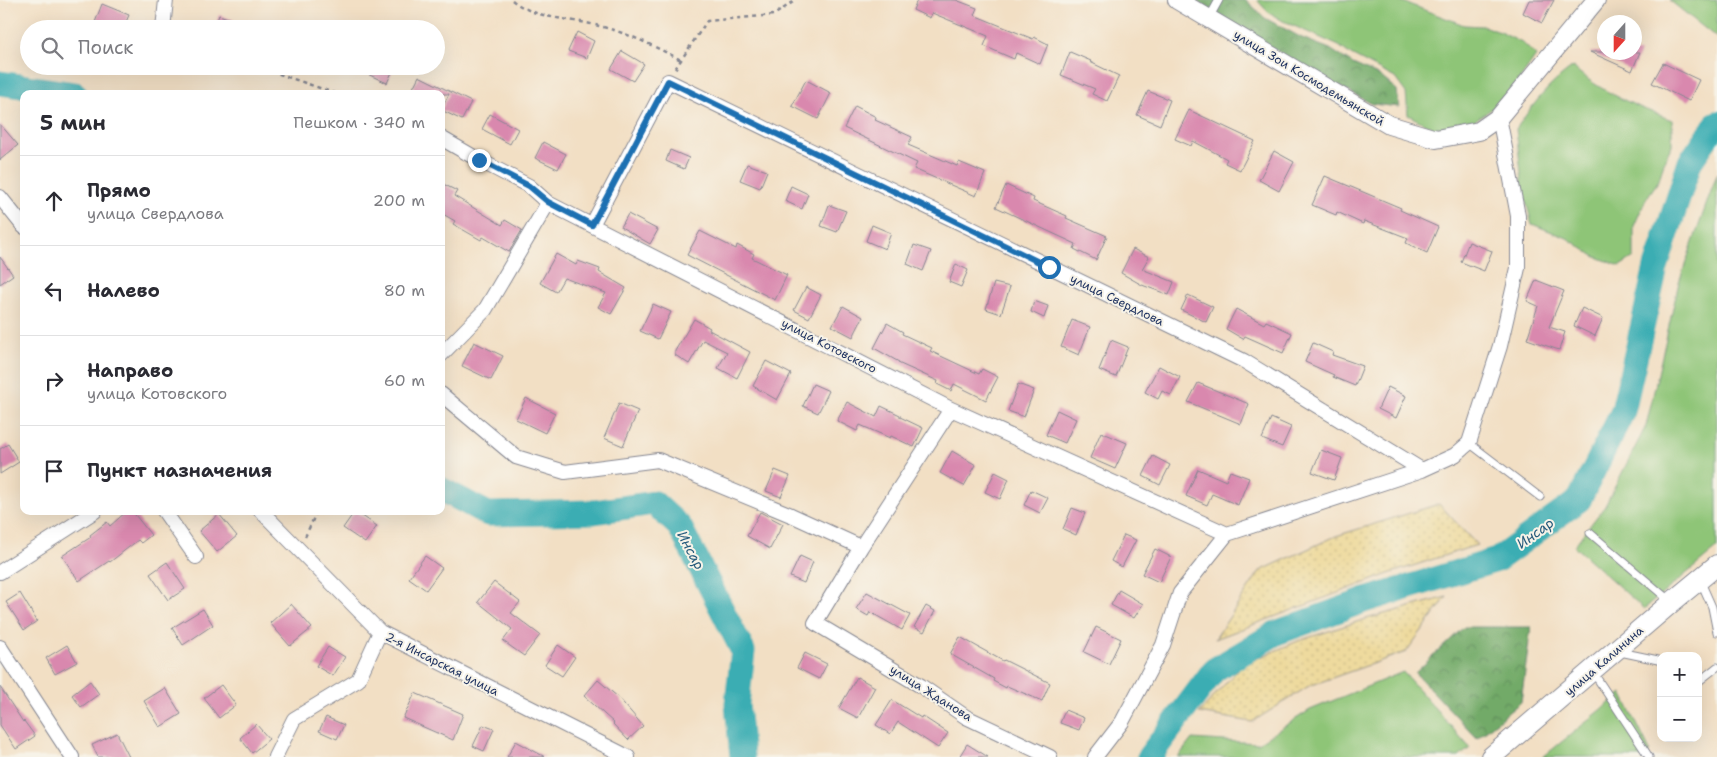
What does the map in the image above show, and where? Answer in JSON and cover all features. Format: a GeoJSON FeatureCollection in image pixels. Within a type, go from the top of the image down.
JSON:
{"type":"FeatureCollection","features":[{"type":"Feature","properties":{"kind":"main road","name":"улица Калинина"},"geometry":{"type":"LineString","coordinates":[[1491,757],[1717,565]]}},
{"type":"Feature","properties":{"kind":"street"},"geometry":{"type":"LineString","coordinates":[[165,20],[166,0]]}},
{"type":"Feature","properties":{"kind":"street","name":"улица Зои Космодемьянской"},"geometry":{"type":"LineString","coordinates":[[1177,0],[1389,125],[1436,139],[1479,131],[1499,117],[1596,0]]}},
{"type":"Feature","properties":{"kind":"street"},"geometry":{"type":"LineString","coordinates":[[592,225],[668,81]]}},
{"type":"Feature","properties":{"kind":"street","name":"улица Свердлова"},"geometry":{"type":"LineString","coordinates":[[668,81],[1244,361],[1422,470]]}},
{"type":"Feature","properties":{"kind":"street"},"geometry":{"type":"LineString","coordinates":[[1095,757],[1122,722],[1162,644],[1180,594],[1228,534],[1422,470],[1455,455],[1468,442],[1500,346],[1518,268],[1518,216],[1499,117]]}},
{"type":"Feature","properties":{"kind":"street","name":"улица Котовского"},"geometry":{"type":"LineString","coordinates":[[445,140],[529,186],[548,202],[951,409],[1228,534]]}},
{"type":"Feature","properties":{"kind":"street"},"geometry":{"type":"LineString","coordinates":[[0,197],[20,222]]}},
{"type":"Feature","properties":{"kind":"street"},"geometry":{"type":"LineString","coordinates":[[445,351],[485,310],[548,202]]}},
{"type":"Feature","properties":{"kind":"street"},"geometry":{"type":"LineString","coordinates":[[445,397],[516,456],[566,472],[658,460],[861,547],[951,409]]}},
{"type":"Feature","properties":{"kind":"street"},"geometry":{"type":"LineString","coordinates":[[0,572],[89,515]]}},
{"type":"Feature","properties":{"kind":"street"},"geometry":{"type":"LineString","coordinates":[[167,515],[196,557]]}},
{"type":"Feature","properties":{"kind":"street","name":"2-я Инсарская улица"},"geometry":{"type":"LineString","coordinates":[[265,515],[380,632],[628,757]]}},
{"type":"Feature","properties":{"kind":"street","name":"улица Жданова"},"geometry":{"type":"LineString","coordinates":[[861,547],[815,622],[921,686],[966,716],[1050,757]]}},
{"type":"Feature","properties":{"kind":"street"},"geometry":{"type":"LineString","coordinates":[[275,757],[294,719],[358,680],[380,632]]}},
{"type":"Feature","properties":{"kind":"street"},"geometry":{"type":"LineString","coordinates":[[0,647],[72,757]]}},
{"type":"Feature","properties":{"kind":"lane"},"geometry":{"type":"LineString","coordinates":[[1209,19],[1219,0]]}},
{"type":"Feature","properties":{"kind":"lane"},"geometry":{"type":"LineString","coordinates":[[1468,442],[1540,498]]}},
{"type":"Feature","properties":{"kind":"lane"},"geometry":{"type":"LineString","coordinates":[[1590,534],[1672,602]]}},
{"type":"Feature","properties":{"kind":"lane"},"geometry":{"type":"LineString","coordinates":[[1700,579],[1712,607],[1717,632]]}},
{"type":"Feature","properties":{"kind":"lane"},"geometry":{"type":"LineString","coordinates":[[1614,651],[1657,660]]}},
{"type":"Feature","properties":{"kind":"lane"},"geometry":{"type":"LineString","coordinates":[[1702,679],[1717,667]]}},
{"type":"Feature","properties":{"kind":"lane"},"geometry":{"type":"LineString","coordinates":[[1592,670],[1649,757]]}},
{"type":"Feature","properties":{"kind":"path"},"geometry":{"type":"LineString","coordinates":[[512,0],[522,8],[546,16],[599,26],[638,38],[681,60]]}},
{"type":"Feature","properties":{"kind":"path"},"geometry":{"type":"LineString","coordinates":[[668,81],[707,21],[774,15],[796,0]]}},
{"type":"Feature","properties":{"kind":"path"},"geometry":{"type":"LineString","coordinates":[[282,75],[325,90]]}},
{"type":"Feature","properties":{"kind":"path"},"geometry":{"type":"LineString","coordinates":[[300,550],[315,515]]}},
{"type":"Feature","properties":{"kind":"green space"},"geometry":{"type":"Polygon","coordinates":[[[1194,0],[1246,0],[1265,18],[1302,38],[1330,49],[1353,64],[1380,76],[1397,90],[1399,107],[1372,104],[1323,78],[1194,0]]]}},
{"type":"Feature","properties":{"kind":"green space"},"geometry":{"type":"Polygon","coordinates":[[[1257,0],[1398,0],[1464,25],[1483,26],[1500,32],[1524,44],[1536,56],[1518,82],[1495,107],[1464,127],[1433,128],[1408,115],[1406,93],[1395,78],[1351,55],[1339,46],[1283,21],[1268,12],[1257,0]]]}},
{"type":"Feature","properties":{"kind":"green space"},"geometry":{"type":"Polygon","coordinates":[[[1669,0],[1717,0],[1717,38],[1669,0]]]}},
{"type":"Feature","properties":{"kind":"green space"},"geometry":{"type":"Polygon","coordinates":[[[1573,67],[1583,76],[1607,91],[1672,120],[1672,145],[1665,159],[1659,180],[1646,199],[1634,226],[1634,257],[1620,266],[1594,256],[1567,238],[1532,224],[1523,190],[1516,129],[1542,95],[1573,67]]]}},
{"type":"Feature","properties":{"kind":"green space"},"geometry":{"type":"Polygon","coordinates":[[[1717,174],[1717,548],[1644,609],[1574,546],[1605,506],[1646,426],[1679,282],[1717,174]]]}},
{"type":"Feature","properties":{"kind":"green space"},"geometry":{"type":"Polygon","coordinates":[[[1464,627],[1531,627],[1521,702],[1477,738],[1415,673],[1464,627]]]}},
{"type":"Feature","properties":{"kind":"green space"},"geometry":{"type":"Polygon","coordinates":[[[1403,672],[1470,748],[1459,757],[1178,757],[1192,739],[1258,743],[1310,710],[1403,672]]]}},
{"type":"Feature","properties":{"kind":"green space"},"geometry":{"type":"Polygon","coordinates":[[[1622,693],[1650,751],[1643,757],[1543,757],[1622,693]]]}},
{"type":"Feature","properties":{"kind":"sand"},"geometry":{"type":"Polygon","coordinates":[[[1439,504],[1477,545],[1391,573],[1215,639],[1260,571],[1336,536],[1439,504]]]}},
{"type":"Feature","properties":{"kind":"sand"},"geometry":{"type":"Polygon","coordinates":[[[1447,597],[1406,652],[1309,686],[1252,722],[1199,713],[1242,665],[1298,641],[1366,619],[1447,597]]]}},
{"type":"Feature","properties":{"kind":"building"},"geometry":{"type":"Polygon","coordinates":[[[917,0],[956,0],[977,8],[974,15],[1048,44],[1040,64],[1016,53],[1014,59],[984,46],[988,36],[932,13],[930,18],[913,10],[917,0]]]}},
{"type":"Feature","properties":{"kind":"building"},"geometry":{"type":"Polygon","coordinates":[[[1529,0],[1554,0],[1542,23],[1523,13],[1529,0]]]}},
{"type":"Feature","properties":{"kind":"building"},"geometry":{"type":"Polygon","coordinates":[[[102,4],[129,15],[127,20],[96,20],[102,4]]]}},
{"type":"Feature","properties":{"kind":"building"},"geometry":{"type":"Polygon","coordinates":[[[219,15],[234,20],[217,20],[219,15]]]}},
{"type":"Feature","properties":{"kind":"building"},"geometry":{"type":"Polygon","coordinates":[[[577,32],[594,41],[587,58],[568,51],[577,32]]]}},
{"type":"Feature","properties":{"kind":"building"},"geometry":{"type":"Polygon","coordinates":[[[622,51],[644,64],[633,81],[611,69],[622,51]]]}},
{"type":"Feature","properties":{"kind":"building"},"geometry":{"type":"Polygon","coordinates":[[[1070,52],[1119,76],[1107,101],[1092,94],[1095,89],[1061,75],[1070,52]]]}},
{"type":"Feature","properties":{"kind":"building"},"geometry":{"type":"Polygon","coordinates":[[[1608,60],[1637,60],[1632,71],[1608,60]]]}},
{"type":"Feature","properties":{"kind":"building"},"geometry":{"type":"Polygon","coordinates":[[[1663,63],[1699,80],[1689,101],[1652,83],[1663,63]]]}},
{"type":"Feature","properties":{"kind":"building"},"geometry":{"type":"Polygon","coordinates":[[[370,75],[391,75],[387,83],[370,75]]]}},
{"type":"Feature","properties":{"kind":"building"},"geometry":{"type":"Polygon","coordinates":[[[419,76],[471,102],[462,120],[445,112],[445,102],[449,94],[445,94],[445,90],[412,90],[419,76]]]}},
{"type":"Feature","properties":{"kind":"building"},"geometry":{"type":"Polygon","coordinates":[[[806,80],[831,93],[818,119],[792,106],[806,80]]]}},
{"type":"Feature","properties":{"kind":"building"},"geometry":{"type":"Polygon","coordinates":[[[1148,91],[1170,100],[1160,125],[1137,115],[1148,91]]]}},
{"type":"Feature","properties":{"kind":"building"},"geometry":{"type":"Polygon","coordinates":[[[855,106],[876,117],[875,120],[912,137],[908,145],[957,166],[959,162],[985,173],[976,196],[914,169],[917,163],[844,128],[855,106]]]}},
{"type":"Feature","properties":{"kind":"building"},"geometry":{"type":"Polygon","coordinates":[[[1189,110],[1255,141],[1240,170],[1225,163],[1227,159],[1193,141],[1191,146],[1175,139],[1189,110]]]}},
{"type":"Feature","properties":{"kind":"building"},"geometry":{"type":"Polygon","coordinates":[[[490,114],[518,129],[510,144],[482,129],[490,114]]]}},
{"type":"Feature","properties":{"kind":"building"},"geometry":{"type":"Polygon","coordinates":[[[0,124],[18,145],[0,160],[0,124]]]}},
{"type":"Feature","properties":{"kind":"building"},"geometry":{"type":"Polygon","coordinates":[[[543,142],[566,154],[558,169],[535,158],[543,142]]]}},
{"type":"Feature","properties":{"kind":"building"},"geometry":{"type":"Polygon","coordinates":[[[670,150],[689,158],[684,169],[666,161],[670,150]]]}},
{"type":"Feature","properties":{"kind":"building"},"geometry":{"type":"Polygon","coordinates":[[[1274,151],[1294,162],[1279,191],[1259,180],[1274,151]]]}},
{"type":"Feature","properties":{"kind":"building"},"geometry":{"type":"Polygon","coordinates":[[[747,164],[767,171],[760,188],[740,180],[747,164]]]}},
{"type":"Feature","properties":{"kind":"building"},"geometry":{"type":"Polygon","coordinates":[[[1325,176],[1401,208],[1400,210],[1438,227],[1427,253],[1406,243],[1408,238],[1364,221],[1363,224],[1337,212],[1336,215],[1312,205],[1325,176]]]}},
{"type":"Feature","properties":{"kind":"building"},"geometry":{"type":"Polygon","coordinates":[[[445,185],[457,191],[454,196],[502,225],[505,220],[522,230],[509,252],[483,237],[481,240],[453,224],[455,221],[445,215],[445,185]]]}},
{"type":"Feature","properties":{"kind":"building"},"geometry":{"type":"Polygon","coordinates":[[[1006,185],[1034,198],[1033,201],[1067,216],[1066,218],[1107,236],[1096,260],[1074,249],[1076,244],[996,207],[1006,185]]]}},
{"type":"Feature","properties":{"kind":"building"},"geometry":{"type":"Polygon","coordinates":[[[791,186],[808,194],[802,209],[785,201],[791,186]]]}},
{"type":"Feature","properties":{"kind":"building"},"geometry":{"type":"Polygon","coordinates":[[[829,205],[846,211],[837,232],[821,226],[829,205]]]}},
{"type":"Feature","properties":{"kind":"building"},"geometry":{"type":"Polygon","coordinates":[[[628,214],[658,230],[650,244],[621,227],[628,214]]]}},
{"type":"Feature","properties":{"kind":"building"},"geometry":{"type":"Polygon","coordinates":[[[872,225],[891,233],[885,249],[866,241],[872,225]]]}},
{"type":"Feature","properties":{"kind":"building"},"geometry":{"type":"Polygon","coordinates":[[[700,231],[736,249],[737,245],[754,254],[752,258],[787,275],[775,300],[687,255],[700,231]]]}},
{"type":"Feature","properties":{"kind":"building"},"geometry":{"type":"Polygon","coordinates":[[[1469,242],[1492,251],[1484,271],[1461,262],[1469,242]]]}},
{"type":"Feature","properties":{"kind":"building"},"geometry":{"type":"Polygon","coordinates":[[[914,245],[931,251],[923,271],[907,264],[914,245]]]}},
{"type":"Feature","properties":{"kind":"building"},"geometry":{"type":"Polygon","coordinates":[[[1133,249],[1149,257],[1142,269],[1174,282],[1169,295],[1142,285],[1121,273],[1133,249]]]}},
{"type":"Feature","properties":{"kind":"building"},"geometry":{"type":"Polygon","coordinates":[[[556,254],[576,265],[578,261],[600,269],[599,272],[626,288],[611,314],[598,307],[606,293],[564,278],[556,292],[540,283],[556,254]]]}},
{"type":"Feature","properties":{"kind":"building"},"geometry":{"type":"Polygon","coordinates":[[[0,257],[13,275],[0,284],[0,257]]]}},
{"type":"Feature","properties":{"kind":"building"},"geometry":{"type":"Polygon","coordinates":[[[956,264],[968,270],[961,287],[949,282],[956,264]]]}},
{"type":"Feature","properties":{"kind":"building"},"geometry":{"type":"Polygon","coordinates":[[[1536,280],[1564,291],[1549,327],[1565,332],[1559,350],[1527,339],[1538,306],[1527,301],[1536,280]]]}},
{"type":"Feature","properties":{"kind":"building"},"geometry":{"type":"Polygon","coordinates":[[[994,283],[1010,287],[1001,314],[986,309],[994,283]]]}},
{"type":"Feature","properties":{"kind":"building"},"geometry":{"type":"Polygon","coordinates":[[[806,287],[821,295],[809,318],[794,310],[806,287]]]}},
{"type":"Feature","properties":{"kind":"building"},"geometry":{"type":"Polygon","coordinates":[[[1188,295],[1213,307],[1206,322],[1181,310],[1188,295]]]}},
{"type":"Feature","properties":{"kind":"building"},"geometry":{"type":"Polygon","coordinates":[[[1034,301],[1048,306],[1044,318],[1031,312],[1034,301]]]}},
{"type":"Feature","properties":{"kind":"building"},"geometry":{"type":"Polygon","coordinates":[[[653,304],[671,312],[658,339],[640,331],[653,304]]]}},
{"type":"Feature","properties":{"kind":"building"},"geometry":{"type":"Polygon","coordinates":[[[843,306],[863,317],[853,337],[832,326],[843,306]]]}},
{"type":"Feature","properties":{"kind":"building"},"geometry":{"type":"Polygon","coordinates":[[[1582,308],[1603,318],[1595,336],[1574,326],[1582,308]]]}},
{"type":"Feature","properties":{"kind":"building"},"geometry":{"type":"Polygon","coordinates":[[[1236,309],[1264,324],[1266,321],[1292,333],[1283,353],[1245,336],[1243,339],[1226,329],[1236,309]]]}},
{"type":"Feature","properties":{"kind":"building"},"geometry":{"type":"Polygon","coordinates":[[[694,319],[710,328],[709,330],[750,352],[737,378],[718,368],[727,352],[703,340],[689,364],[675,355],[675,351],[694,319]]]}},
{"type":"Feature","properties":{"kind":"building"},"geometry":{"type":"Polygon","coordinates":[[[1072,320],[1090,327],[1079,355],[1061,347],[1072,320]]]}},
{"type":"Feature","properties":{"kind":"building"},"geometry":{"type":"Polygon","coordinates":[[[887,323],[903,332],[902,334],[932,348],[930,351],[979,374],[982,369],[998,377],[986,400],[954,384],[951,391],[937,384],[938,381],[898,363],[874,348],[887,323]]]}},
{"type":"Feature","properties":{"kind":"building"},"geometry":{"type":"Polygon","coordinates":[[[1111,340],[1128,347],[1116,377],[1099,370],[1111,340]]]}},
{"type":"Feature","properties":{"kind":"building"},"geometry":{"type":"Polygon","coordinates":[[[474,342],[503,356],[491,380],[462,366],[474,342]]]}},
{"type":"Feature","properties":{"kind":"building"},"geometry":{"type":"Polygon","coordinates":[[[1313,343],[1333,352],[1332,355],[1363,366],[1355,386],[1305,362],[1313,343]]]}},
{"type":"Feature","properties":{"kind":"building"},"geometry":{"type":"Polygon","coordinates":[[[766,361],[791,374],[777,400],[753,386],[766,361]]]}},
{"type":"Feature","properties":{"kind":"building"},"geometry":{"type":"Polygon","coordinates":[[[1159,366],[1180,377],[1171,395],[1162,391],[1158,399],[1145,392],[1159,366]]]}},
{"type":"Feature","properties":{"kind":"building"},"geometry":{"type":"Polygon","coordinates":[[[1198,383],[1249,404],[1241,424],[1188,402],[1198,383]]]}},
{"type":"Feature","properties":{"kind":"building"},"geometry":{"type":"Polygon","coordinates":[[[813,384],[829,391],[818,413],[803,406],[813,384]]]}},
{"type":"Feature","properties":{"kind":"building"},"geometry":{"type":"Polygon","coordinates":[[[1018,384],[1034,390],[1024,417],[1008,411],[1018,384]]]}},
{"type":"Feature","properties":{"kind":"building"},"geometry":{"type":"Polygon","coordinates":[[[1388,387],[1406,396],[1396,418],[1378,409],[1388,387]]]}},
{"type":"Feature","properties":{"kind":"building"},"geometry":{"type":"Polygon","coordinates":[[[526,398],[555,413],[545,433],[516,419],[526,398]]]}},
{"type":"Feature","properties":{"kind":"building"},"geometry":{"type":"Polygon","coordinates":[[[847,402],[876,417],[881,406],[923,428],[914,447],[891,436],[890,438],[860,425],[857,431],[837,421],[847,402]]]}},
{"type":"Feature","properties":{"kind":"building"},"geometry":{"type":"Polygon","coordinates":[[[619,403],[638,411],[623,446],[604,438],[619,403]]]}},
{"type":"Feature","properties":{"kind":"building"},"geometry":{"type":"Polygon","coordinates":[[[1057,410],[1076,419],[1065,443],[1046,435],[1057,410]]]}},
{"type":"Feature","properties":{"kind":"building"},"geometry":{"type":"Polygon","coordinates":[[[1271,418],[1291,427],[1282,447],[1262,439],[1271,418]]]}},
{"type":"Feature","properties":{"kind":"building"},"geometry":{"type":"Polygon","coordinates":[[[1101,432],[1127,443],[1115,469],[1090,458],[1101,432]]]}},
{"type":"Feature","properties":{"kind":"building"},"geometry":{"type":"Polygon","coordinates":[[[8,444],[19,462],[0,474],[0,449],[8,444]]]}},
{"type":"Feature","properties":{"kind":"building"},"geometry":{"type":"Polygon","coordinates":[[[1321,450],[1342,458],[1334,480],[1312,472],[1321,450]]]}},
{"type":"Feature","properties":{"kind":"building"},"geometry":{"type":"Polygon","coordinates":[[[952,451],[976,465],[964,486],[940,473],[952,451]]]}},
{"type":"Feature","properties":{"kind":"building"},"geometry":{"type":"Polygon","coordinates":[[[1153,456],[1170,465],[1160,485],[1143,476],[1153,456]]]}},
{"type":"Feature","properties":{"kind":"building"},"geometry":{"type":"Polygon","coordinates":[[[1198,469],[1226,481],[1230,471],[1249,478],[1238,505],[1212,494],[1207,505],[1186,496],[1198,469]]]}},
{"type":"Feature","properties":{"kind":"building"},"geometry":{"type":"Polygon","coordinates":[[[775,470],[790,476],[781,497],[766,491],[775,470]]]}},
{"type":"Feature","properties":{"kind":"building"},"geometry":{"type":"Polygon","coordinates":[[[995,472],[1009,479],[1000,499],[985,492],[995,472]]]}},
{"type":"Feature","properties":{"kind":"building"},"geometry":{"type":"Polygon","coordinates":[[[1031,490],[1048,498],[1040,513],[1024,505],[1031,490]]]}},
{"type":"Feature","properties":{"kind":"building"},"geometry":{"type":"Polygon","coordinates":[[[1072,508],[1085,513],[1076,535],[1063,529],[1072,508]]]}},
{"type":"Feature","properties":{"kind":"building"},"geometry":{"type":"Polygon","coordinates":[[[760,512],[783,524],[770,549],[747,536],[760,512]]]}},
{"type":"Feature","properties":{"kind":"building"},"geometry":{"type":"Polygon","coordinates":[[[122,515],[135,515],[151,535],[141,543],[138,540],[110,562],[79,581],[62,556],[91,537],[90,535],[107,522],[110,526],[122,515]]]}},
{"type":"Feature","properties":{"kind":"building"},"geometry":{"type":"Polygon","coordinates":[[[220,515],[237,536],[217,552],[199,531],[220,515]]]}},
{"type":"Feature","properties":{"kind":"building"},"geometry":{"type":"Polygon","coordinates":[[[352,515],[361,515],[377,526],[365,543],[343,528],[352,515]]]}},
{"type":"Feature","properties":{"kind":"building"},"geometry":{"type":"Polygon","coordinates":[[[1124,535],[1136,540],[1122,567],[1111,561],[1124,535]]]}},
{"type":"Feature","properties":{"kind":"building"},"geometry":{"type":"Polygon","coordinates":[[[1155,549],[1171,557],[1159,582],[1142,574],[1155,549]]]}},
{"type":"Feature","properties":{"kind":"building"},"geometry":{"type":"Polygon","coordinates":[[[425,556],[442,568],[426,590],[409,578],[425,556]]]}},
{"type":"Feature","properties":{"kind":"building"},"geometry":{"type":"Polygon","coordinates":[[[800,556],[813,562],[804,583],[790,577],[800,556]]]}},
{"type":"Feature","properties":{"kind":"building"},"geometry":{"type":"Polygon","coordinates":[[[167,562],[185,589],[168,600],[150,574],[167,562]]]}},
{"type":"Feature","properties":{"kind":"building"},"geometry":{"type":"Polygon","coordinates":[[[494,582],[520,602],[511,613],[540,635],[524,656],[503,641],[512,629],[478,602],[494,582]]]}},
{"type":"Feature","properties":{"kind":"building"},"geometry":{"type":"Polygon","coordinates":[[[1119,590],[1143,604],[1134,618],[1111,605],[1119,590]]]}},
{"type":"Feature","properties":{"kind":"building"},"geometry":{"type":"Polygon","coordinates":[[[867,592],[910,615],[902,630],[870,612],[868,616],[856,609],[867,592]]]}},
{"type":"Feature","properties":{"kind":"building"},"geometry":{"type":"Polygon","coordinates":[[[20,593],[37,621],[24,630],[6,602],[20,593]]]}},
{"type":"Feature","properties":{"kind":"building"},"geometry":{"type":"Polygon","coordinates":[[[291,604],[312,628],[290,646],[270,623],[291,604]]]}},
{"type":"Feature","properties":{"kind":"building"},"geometry":{"type":"Polygon","coordinates":[[[926,606],[935,611],[924,632],[914,627],[926,606]]]}},
{"type":"Feature","properties":{"kind":"building"},"geometry":{"type":"Polygon","coordinates":[[[203,609],[213,625],[183,645],[172,628],[203,609]]]}},
{"type":"Feature","properties":{"kind":"building"},"geometry":{"type":"Polygon","coordinates":[[[1096,627],[1121,639],[1109,664],[1084,652],[1096,627]]]}},
{"type":"Feature","properties":{"kind":"building"},"geometry":{"type":"Polygon","coordinates":[[[960,637],[1003,661],[1050,683],[1042,701],[1007,686],[1006,688],[950,654],[960,637]]]}},
{"type":"Feature","properties":{"kind":"building"},"geometry":{"type":"Polygon","coordinates":[[[67,645],[77,662],[55,674],[46,658],[67,645]]]}},
{"type":"Feature","properties":{"kind":"building"},"geometry":{"type":"Polygon","coordinates":[[[558,645],[575,657],[562,676],[545,665],[558,645]]]}},
{"type":"Feature","properties":{"kind":"building"},"geometry":{"type":"Polygon","coordinates":[[[328,647],[345,657],[333,676],[316,666],[328,647]]]}},
{"type":"Feature","properties":{"kind":"building"},"geometry":{"type":"Polygon","coordinates":[[[805,653],[827,664],[819,679],[797,668],[805,653]]]}},
{"type":"Feature","properties":{"kind":"building"},"geometry":{"type":"Polygon","coordinates":[[[857,677],[875,687],[858,718],[839,708],[857,677]]]}},
{"type":"Feature","properties":{"kind":"building"},"geometry":{"type":"Polygon","coordinates":[[[598,680],[619,698],[643,726],[628,740],[614,723],[584,696],[598,680]]]}},
{"type":"Feature","properties":{"kind":"building"},"geometry":{"type":"Polygon","coordinates":[[[90,681],[99,694],[81,707],[72,695],[90,681]]]}},
{"type":"Feature","properties":{"kind":"building"},"geometry":{"type":"Polygon","coordinates":[[[221,685],[236,705],[219,718],[204,698],[221,685]]]}},
{"type":"Feature","properties":{"kind":"building"},"geometry":{"type":"Polygon","coordinates":[[[0,687],[23,722],[35,736],[16,749],[0,725],[0,687]]]}},
{"type":"Feature","properties":{"kind":"building"},"geometry":{"type":"Polygon","coordinates":[[[165,688],[181,714],[160,727],[144,701],[165,688]]]}},
{"type":"Feature","properties":{"kind":"building"},"geometry":{"type":"Polygon","coordinates":[[[415,693],[463,714],[453,740],[403,718],[415,693]]]}},
{"type":"Feature","properties":{"kind":"building"},"geometry":{"type":"Polygon","coordinates":[[[892,700],[948,733],[938,748],[898,722],[890,734],[876,725],[892,700]]]}},
{"type":"Feature","properties":{"kind":"building"},"geometry":{"type":"Polygon","coordinates":[[[1065,710],[1084,718],[1079,730],[1060,723],[1065,710]]]}},
{"type":"Feature","properties":{"kind":"building"},"geometry":{"type":"Polygon","coordinates":[[[326,717],[344,725],[337,739],[319,731],[326,717]]]}},
{"type":"Feature","properties":{"kind":"building"},"geometry":{"type":"Polygon","coordinates":[[[256,724],[269,739],[252,753],[240,738],[256,724]]]}},
{"type":"Feature","properties":{"kind":"building"},"geometry":{"type":"Polygon","coordinates":[[[483,725],[494,729],[484,751],[473,746],[483,725]]]}},
{"type":"Feature","properties":{"kind":"building"},"geometry":{"type":"Polygon","coordinates":[[[117,733],[129,757],[98,757],[92,745],[117,733]]]}},
{"type":"Feature","properties":{"kind":"building"},"geometry":{"type":"Polygon","coordinates":[[[516,741],[545,757],[507,757],[516,741]]]}},
{"type":"Feature","properties":{"kind":"building"},"geometry":{"type":"Polygon","coordinates":[[[967,744],[988,757],[959,757],[967,744]]]}},
{"type":"Feature","properties":{"kind":"waterway","name":"Инсар"},"geometry":{"type":"LineString","coordinates":[[0,83],[48,90]]}},
{"type":"Feature","properties":{"kind":"waterway","name":"Инсар"},"geometry":{"type":"LineString","coordinates":[[1149,757],[1214,670],[1276,633],[1366,600],[1497,560],[1579,500],[1623,411],[1656,267],[1690,162],[1717,123]]}},
{"type":"Feature","properties":{"kind":"waterway","name":"Инсар"},"geometry":{"type":"LineString","coordinates":[[445,491],[488,514],[594,512],[654,503],[680,527],[743,651],[737,704],[742,757]]}},
{"type":"Feature","properties":{"kind":"route"},"geometry":{"type":"LineString","coordinates":[[479,160],[529,186],[548,202],[592,225],[668,81],[1049,267]]}}]}
